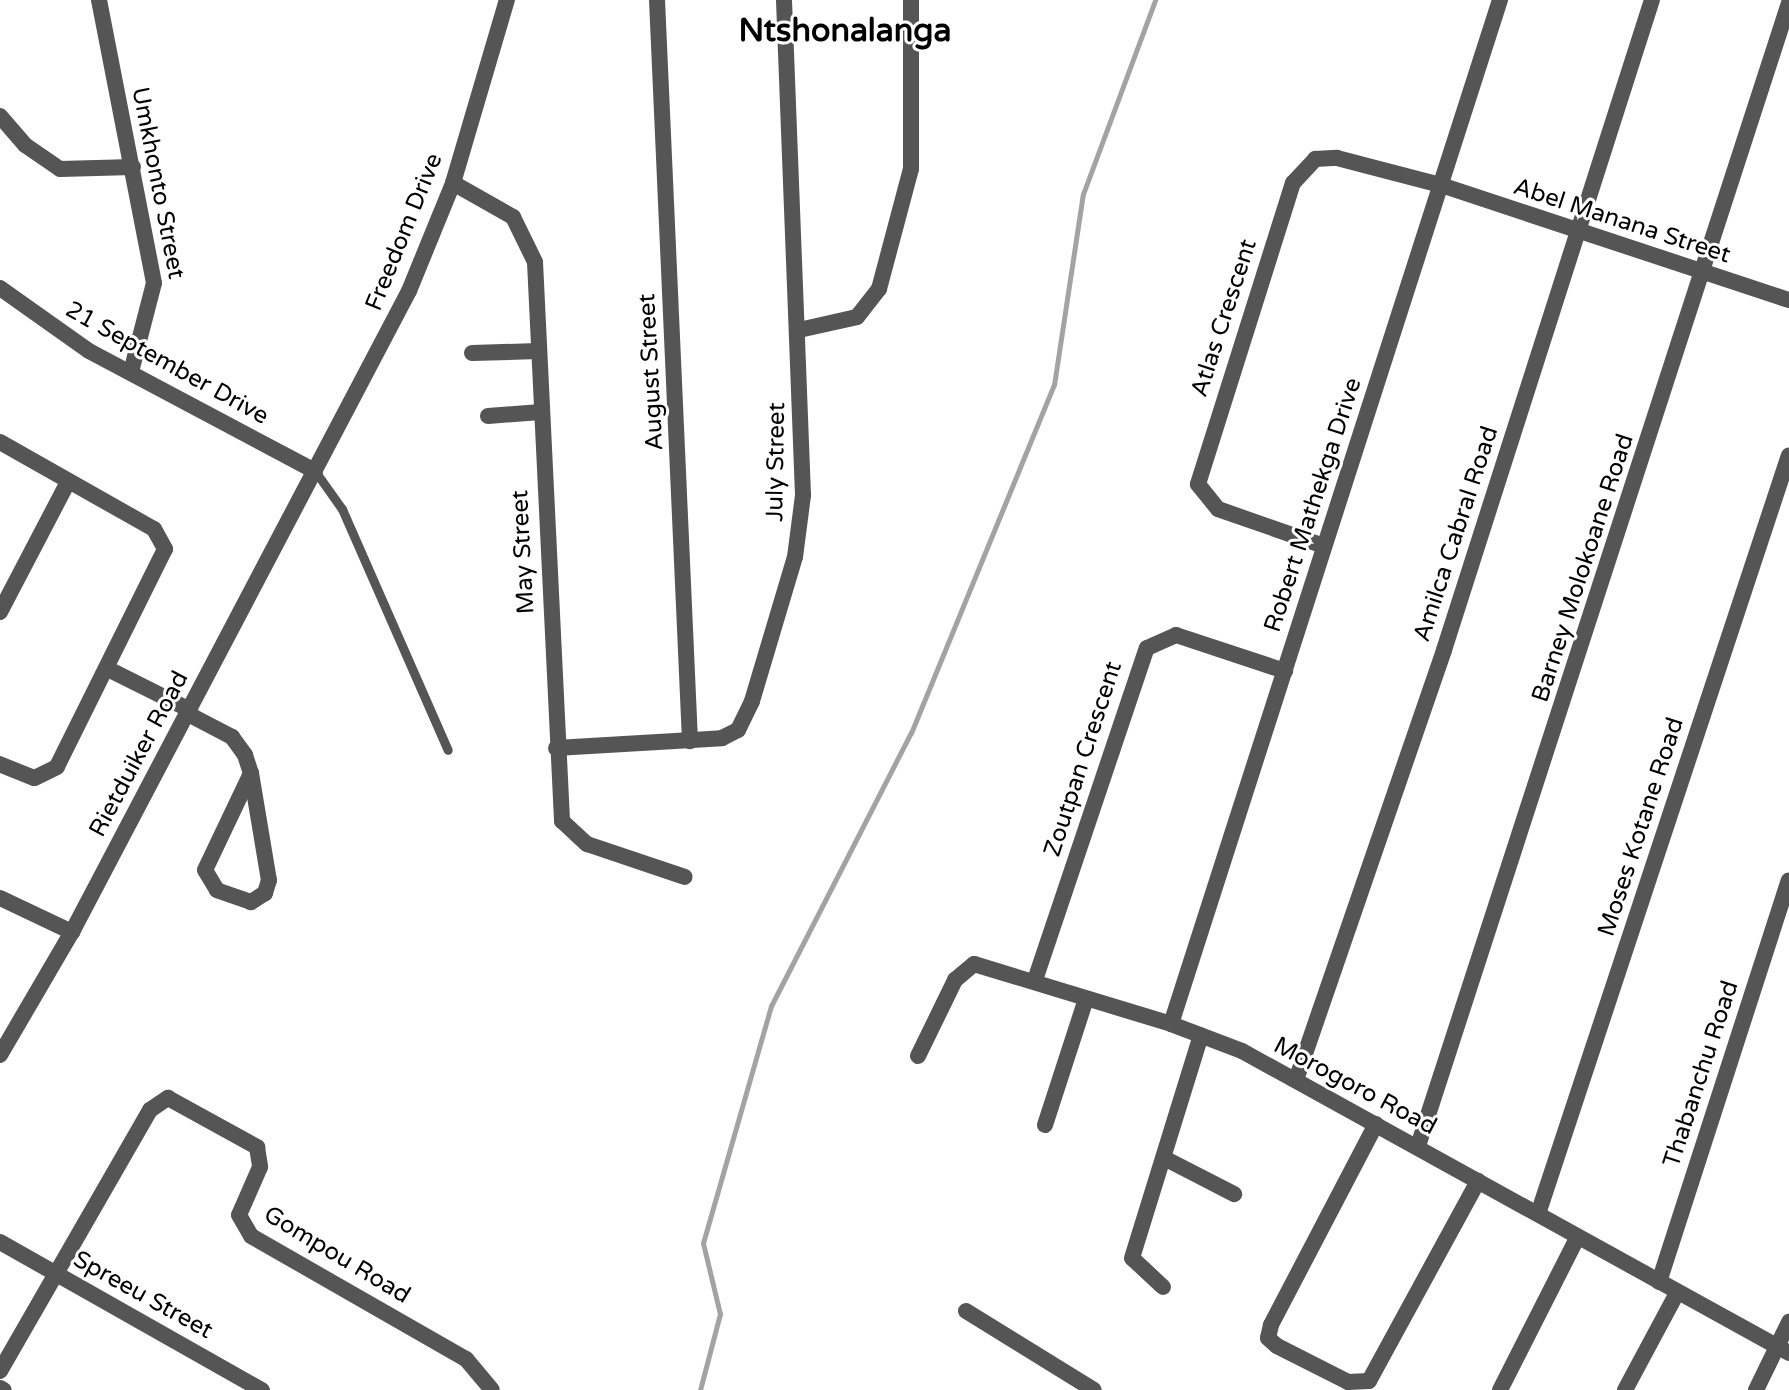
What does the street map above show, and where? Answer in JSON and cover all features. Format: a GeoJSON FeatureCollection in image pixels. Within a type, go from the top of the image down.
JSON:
{"type":"FeatureCollection","features":[{"type":"Feature","properties":{"kind":"street","name":"Umkhonto Street"},"geometry":{"type":"LineString","coordinates":[[99,0],[133,167],[155,297],[131,372]]}},
{"type":"Feature","properties":{"kind":"street","name":"Freedom Drive"},"geometry":{"type":"LineString","coordinates":[[315,471],[409,291],[453,183],[507,0]]}},
{"type":"Feature","properties":{"kind":"street","name":"August Street"},"geometry":{"type":"LineString","coordinates":[[657,0],[690,741]]}},
{"type":"Feature","properties":{"kind":"street","name":"July Street"},"geometry":{"type":"LineString","coordinates":[[556,748],[690,741],[730,735],[742,725],[795,557],[804,467],[784,0]]}},
{"type":"Feature","properties":{"kind":"street"},"geometry":{"type":"LineString","coordinates":[[799,330],[857,317],[879,289],[911,169],[911,0]]}},
{"type":"Feature","properties":{"kind":"street","name":"Robert Mathekga Drive"},"geometry":{"type":"LineString","coordinates":[[1171,1024],[1500,0]]}},
{"type":"Feature","properties":{"kind":"street","name":"Amilca Cabral Road"},"geometry":{"type":"LineString","coordinates":[[1296,1080],[1652,0]]}},
{"type":"Feature","properties":{"kind":"street","name":"Barney Molokoane Road"},"geometry":{"type":"LineString","coordinates":[[1418,1146],[1704,273],[1789,3]]}},
{"type":"Feature","properties":{"kind":"street"},"geometry":{"type":"LineString","coordinates":[[0,116],[25,145],[60,169],[133,167]]}},
{"type":"Feature","properties":{"kind":"street","name":"Atlas Crescent"},"geometry":{"type":"LineString","coordinates":[[1324,546],[1212,506],[1199,490],[1199,472],[1300,169],[1329,157],[1441,185]]}},
{"type":"Feature","properties":{"kind":"street","name":"May Street"},"geometry":{"type":"LineString","coordinates":[[453,183],[503,208],[528,239],[538,351],[558,808],[569,831],[587,844],[685,877]]}},
{"type":"Feature","properties":{"kind":"street","name":"Abel Manana Street"},"geometry":{"type":"LineString","coordinates":[[1441,185],[1577,234],[1789,300]]}},
{"type":"Feature","properties":{"kind":"street","name":"21 September Drive"},"geometry":{"type":"LineString","coordinates":[[0,288],[57,332],[315,471]]}},
{"type":"Feature","properties":{"kind":"street"},"geometry":{"type":"LineString","coordinates":[[472,353],[538,351]]}},
{"type":"Feature","properties":{"kind":"street"},"geometry":{"type":"LineString","coordinates":[[488,416],[541,412]]}},
{"type":"Feature","properties":{"kind":"street"},"geometry":{"type":"LineString","coordinates":[[0,442],[154,529],[165,549],[108,669],[52,773],[34,778],[0,764]]}},
{"type":"Feature","properties":{"kind":"street","name":"Moses Kotane Road"},"geometry":{"type":"LineString","coordinates":[[1538,1214],[1789,455]]}},
{"type":"Feature","properties":{"kind":"street","name":"Rietduiker Road"},"geometry":{"type":"LineString","coordinates":[[0,1055],[72,932],[315,471]]}},
{"type":"Feature","properties":{"kind":"street"},"geometry":{"type":"LineString","coordinates":[[0,612],[68,482]]}},
{"type":"Feature","properties":{"kind":"street","name":"Zoutpan Crescent"},"geometry":{"type":"LineString","coordinates":[[1035,980],[1147,648],[1176,635],[1285,671]]}},
{"type":"Feature","properties":{"kind":"street"},"geometry":{"type":"LineString","coordinates":[[108,669],[232,737],[251,773],[269,880],[265,893],[251,902],[217,890],[205,870],[251,773]]}},
{"type":"Feature","properties":{"kind":"street","name":"Thabanchu Road"},"geometry":{"type":"LineString","coordinates":[[1659,1282],[1789,880]]}},
{"type":"Feature","properties":{"kind":"street"},"geometry":{"type":"LineString","coordinates":[[0,898],[72,932]]}},
{"type":"Feature","properties":{"kind":"street","name":"Morogoro Road"},"geometry":{"type":"LineString","coordinates":[[918,1056],[968,966],[1035,980],[1171,1024],[1296,1080],[1784,1350]]}},
{"type":"Feature","properties":{"kind":"street"},"geometry":{"type":"LineString","coordinates":[[1045,1125],[1086,999]]}},
{"type":"Feature","properties":{"kind":"street"},"geometry":{"type":"LineString","coordinates":[[1163,1287],[1132,1258],[1201,1035]]}},
{"type":"Feature","properties":{"kind":"street","name":"Gompou Road"},"geometry":{"type":"LineString","coordinates":[[56,1274],[150,1110],[175,1099],[257,1147],[260,1167],[239,1215],[251,1236],[466,1359],[492,1390]]}},
{"type":"Feature","properties":{"kind":"street"},"geometry":{"type":"LineString","coordinates":[[1376,1124],[1271,1325],[1268,1338],[1277,1346],[1348,1382],[1369,1381],[1478,1181]]}},
{"type":"Feature","properties":{"kind":"street"},"geometry":{"type":"LineString","coordinates":[[1164,1158],[1234,1194]]}},
{"type":"Feature","properties":{"kind":"street"},"geometry":{"type":"LineString","coordinates":[[1500,1390],[1577,1238]]}},
{"type":"Feature","properties":{"kind":"street","name":"Spreeu Street"},"geometry":{"type":"LineString","coordinates":[[0,1242],[262,1390]]}},
{"type":"Feature","properties":{"kind":"street"},"geometry":{"type":"LineString","coordinates":[[0,1371],[56,1274]]}},
{"type":"Feature","properties":{"kind":"street"},"geometry":{"type":"LineString","coordinates":[[1625,1390],[1677,1293]]}},
{"type":"Feature","properties":{"kind":"street"},"geometry":{"type":"LineString","coordinates":[[966,1311],[1094,1390]]}},
{"type":"Feature","properties":{"kind":"street"},"geometry":{"type":"LineString","coordinates":[[1756,1390],[1784,1350],[1789,1322]]}},
{"type":"Feature","properties":{"kind":"lane"},"geometry":{"type":"LineString","coordinates":[[315,471],[334,493],[448,750]]}},
{"type":"Feature","properties":{"kind":"waterway"},"geometry":{"type":"LineString","coordinates":[[700,1390],[720,1314],[703,1243],[771,1006],[911,733],[1054,385],[1083,194],[1155,0]]}},
{"type":"Feature","properties":{"kind":"district","name":"Ntshonalanga"},"geometry":{"type":"Point","coordinates":[845,31]}}]}
